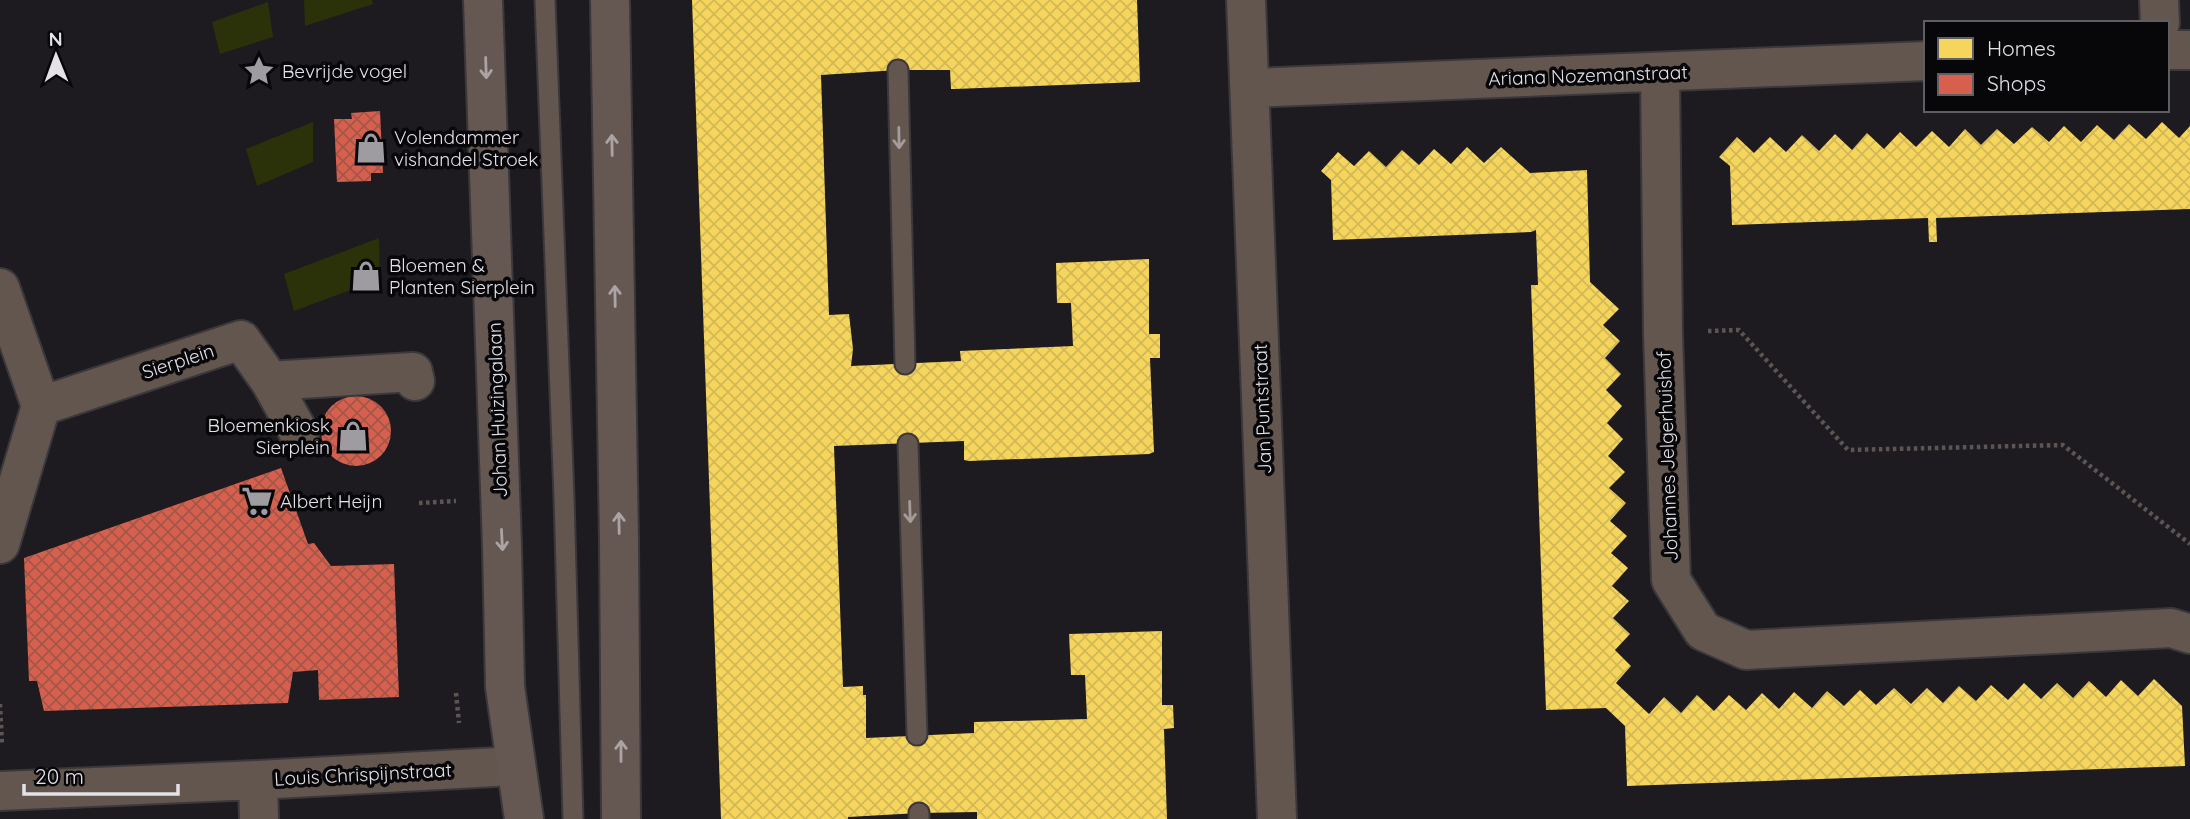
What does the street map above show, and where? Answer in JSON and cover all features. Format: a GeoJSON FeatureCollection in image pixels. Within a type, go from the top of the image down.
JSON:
{"type":"FeatureCollection","features":[{"type":"Feature","properties":{"kind":"main road","name":"Johan Huizingalaan"},"geometry":{"type":"LineString","coordinates":[[483,0],[505,687],[524,819]]}},
{"type":"Feature","properties":{"kind":"main road"},"geometry":{"type":"LineString","coordinates":[[610,0],[621,819]]}},
{"type":"Feature","properties":{"kind":"street","name":"Jan Puntstraat"},"geometry":{"type":"LineString","coordinates":[[1246,0],[1277,819]]}},
{"type":"Feature","properties":{"kind":"street"},"geometry":{"type":"LineString","coordinates":[[2159,0],[2160,21]]}},
{"type":"Feature","properties":{"kind":"street"},"geometry":{"type":"LineString","coordinates":[[2169,50],[2190,50]]}},
{"type":"Feature","properties":{"kind":"street","name":"Ariana Nozemanstraat"},"geometry":{"type":"LineString","coordinates":[[1251,88],[1924,61]]}},
{"type":"Feature","properties":{"kind":"street","name":"Johannes Jelgerhuishof"},"geometry":{"type":"LineString","coordinates":[[1660,73],[1663,334],[1671,580],[1703,631],[1746,650],[2171,628],[2190,634]]}},
{"type":"Feature","properties":{"kind":"street"},"geometry":{"type":"LineString","coordinates":[[0,288],[41,407],[0,544]]}},
{"type":"Feature","properties":{"kind":"street","name":"Sierplein"},"geometry":{"type":"LineString","coordinates":[[41,407],[241,340],[270,381]]}},
{"type":"Feature","properties":{"kind":"street"},"geometry":{"type":"LineString","coordinates":[[299,433],[270,381],[413,372],[415,381]]}},
{"type":"Feature","properties":{"kind":"street","name":"Louis Chrispijnstraat"},"geometry":{"type":"LineString","coordinates":[[0,791],[516,765]]}},
{"type":"Feature","properties":{"kind":"street"},"geometry":{"type":"LineString","coordinates":[[258,780],[259,819]]}},
{"type":"Feature","properties":{"kind":"lane"},"geometry":{"type":"LineString","coordinates":[[545,0],[564,484],[573,819]]}},
{"type":"Feature","properties":{"kind":"lane"},"geometry":{"type":"LineString","coordinates":[[898,70],[905,364]]}},
{"type":"Feature","properties":{"kind":"lane"},"geometry":{"type":"LineString","coordinates":[[908,444],[917,735]]}},
{"type":"Feature","properties":{"kind":"path"},"geometry":{"type":"LineString","coordinates":[[1663,334],[1739,330],[1847,450],[2063,445],[2190,544]]}},
{"type":"Feature","properties":{"kind":"green space"},"geometry":{"type":"Polygon","coordinates":[[[304,0],[372,0],[373,4],[305,26],[304,0]]]}},
{"type":"Feature","properties":{"kind":"green space"},"geometry":{"type":"Polygon","coordinates":[[[268,2],[273,37],[220,54],[212,22],[268,2]]]}},
{"type":"Feature","properties":{"kind":"green space"},"geometry":{"type":"Polygon","coordinates":[[[313,122],[313,162],[257,186],[246,149],[313,122]]]}},
{"type":"Feature","properties":{"kind":"green space"},"geometry":{"type":"Polygon","coordinates":[[[379,238],[380,279],[294,311],[284,274],[379,238]]]}},
{"type":"Feature","properties":{"kind":"building: Homes"},"geometry":{"type":"Polygon","coordinates":[[[692,0],[1137,0],[1140,82],[951,89],[950,70],[821,75],[829,315],[849,314],[853,349],[851,366],[961,361],[960,351],[1073,346],[1071,303],[1057,303],[1056,263],[1149,259],[1149,334],[1160,334],[1160,358],[1150,358],[1154,452],[969,461],[964,460],[964,441],[834,446],[843,687],[863,686],[863,695],[866,695],[866,738],[974,733],[974,722],[1087,719],[1085,675],[1071,675],[1069,634],[1162,631],[1162,705],[1173,705],[1174,728],[1164,729],[1167,819],[977,819],[977,812],[919,813],[848,819],[721,819],[692,0]]]}},
{"type":"Feature","properties":{"kind":"building: Homes"},"geometry":{"type":"Polygon","coordinates":[[[2162,122],[2179,138],[2190,126],[2190,209],[1936,218],[1937,242],[1929,242],[1928,218],[1732,225],[1730,166],[1719,157],[1737,137],[1754,153],[1770,137],[1786,152],[1802,135],[1819,151],[1835,134],[1852,150],[1867,133],[1884,149],[1900,132],[1916,147],[1932,131],[1949,147],[1965,129],[1981,145],[1997,129],[2014,144],[2032,127],[2049,142],[2064,126],[2081,142],[2097,125],[2114,140],[2129,124],[2146,139],[2162,122]]]}},
{"type":"Feature","properties":{"kind":"building: Homes"},"geometry":{"type":"Polygon","coordinates":[[[1467,147],[1484,163],[1501,147],[1530,173],[1587,170],[1590,282],[1619,309],[1603,325],[1620,341],[1605,358],[1621,374],[1606,390],[1622,406],[1607,423],[1623,439],[1608,456],[1625,472],[1609,488],[1626,503],[1610,521],[1627,536],[1611,553],[1628,568],[1612,586],[1629,601],[1613,618],[1630,634],[1615,650],[1631,666],[1616,683],[1649,714],[1664,697],[1681,713],[1697,695],[1714,711],[1729,695],[1746,710],[1762,693],[1779,709],[1794,692],[1812,708],[1827,691],[1844,706],[1860,690],[1876,705],[1894,688],[1911,704],[1927,688],[1943,703],[1959,686],[1976,701],[1991,685],[2008,700],[2024,683],[2041,699],[2057,683],[2073,698],[2089,681],[2106,697],[2121,680],[2138,696],[2154,679],[2182,706],[2185,766],[1627,786],[1625,726],[1606,708],[1546,710],[1531,285],[1538,285],[1536,230],[1333,240],[1331,180],[1321,171],[1338,152],[1354,166],[1369,151],[1386,167],[1402,150],[1419,165],[1434,149],[1451,164],[1467,147]]]}},
{"type":"Feature","properties":{"kind":"building: Shops"},"geometry":{"type":"Polygon","coordinates":[[[380,111],[383,173],[371,173],[371,181],[337,182],[334,119],[352,119],[351,113],[380,111]]]}},
{"type":"Feature","properties":{"kind":"building: Shops"},"geometry":{"type":"Polygon","coordinates":[[[363,396],[376,402],[385,411],[389,417],[389,445],[381,456],[370,464],[349,466],[331,456],[323,445],[321,424],[331,406],[342,398],[363,396]]]}},
{"type":"Feature","properties":{"kind":"building: Shops"},"geometry":{"type":"Polygon","coordinates":[[[281,468],[308,544],[314,543],[331,566],[394,564],[399,697],[319,700],[318,670],[293,672],[288,703],[44,711],[37,681],[29,681],[24,558],[281,468]]]}},
{"type":"Feature","properties":{"kind":"place","name":"Bevrijde vogel"},"geometry":{"type":"Point","coordinates":[259,71]}},
{"type":"Feature","properties":{"kind":"place","name":"Volendammer vishandel Stroek"},"geometry":{"type":"Point","coordinates":[371,148]}},
{"type":"Feature","properties":{"kind":"place","name":"Bloemen & Planten Sierplein"},"geometry":{"type":"Point","coordinates":[366,276]}},
{"type":"Feature","properties":{"kind":"place","name":"Bloemenkiosk Sierplein"},"geometry":{"type":"Point","coordinates":[353,436]}},
{"type":"Feature","properties":{"kind":"place","name":"Albert Heijn"},"geometry":{"type":"Point","coordinates":[257,501]}}]}
